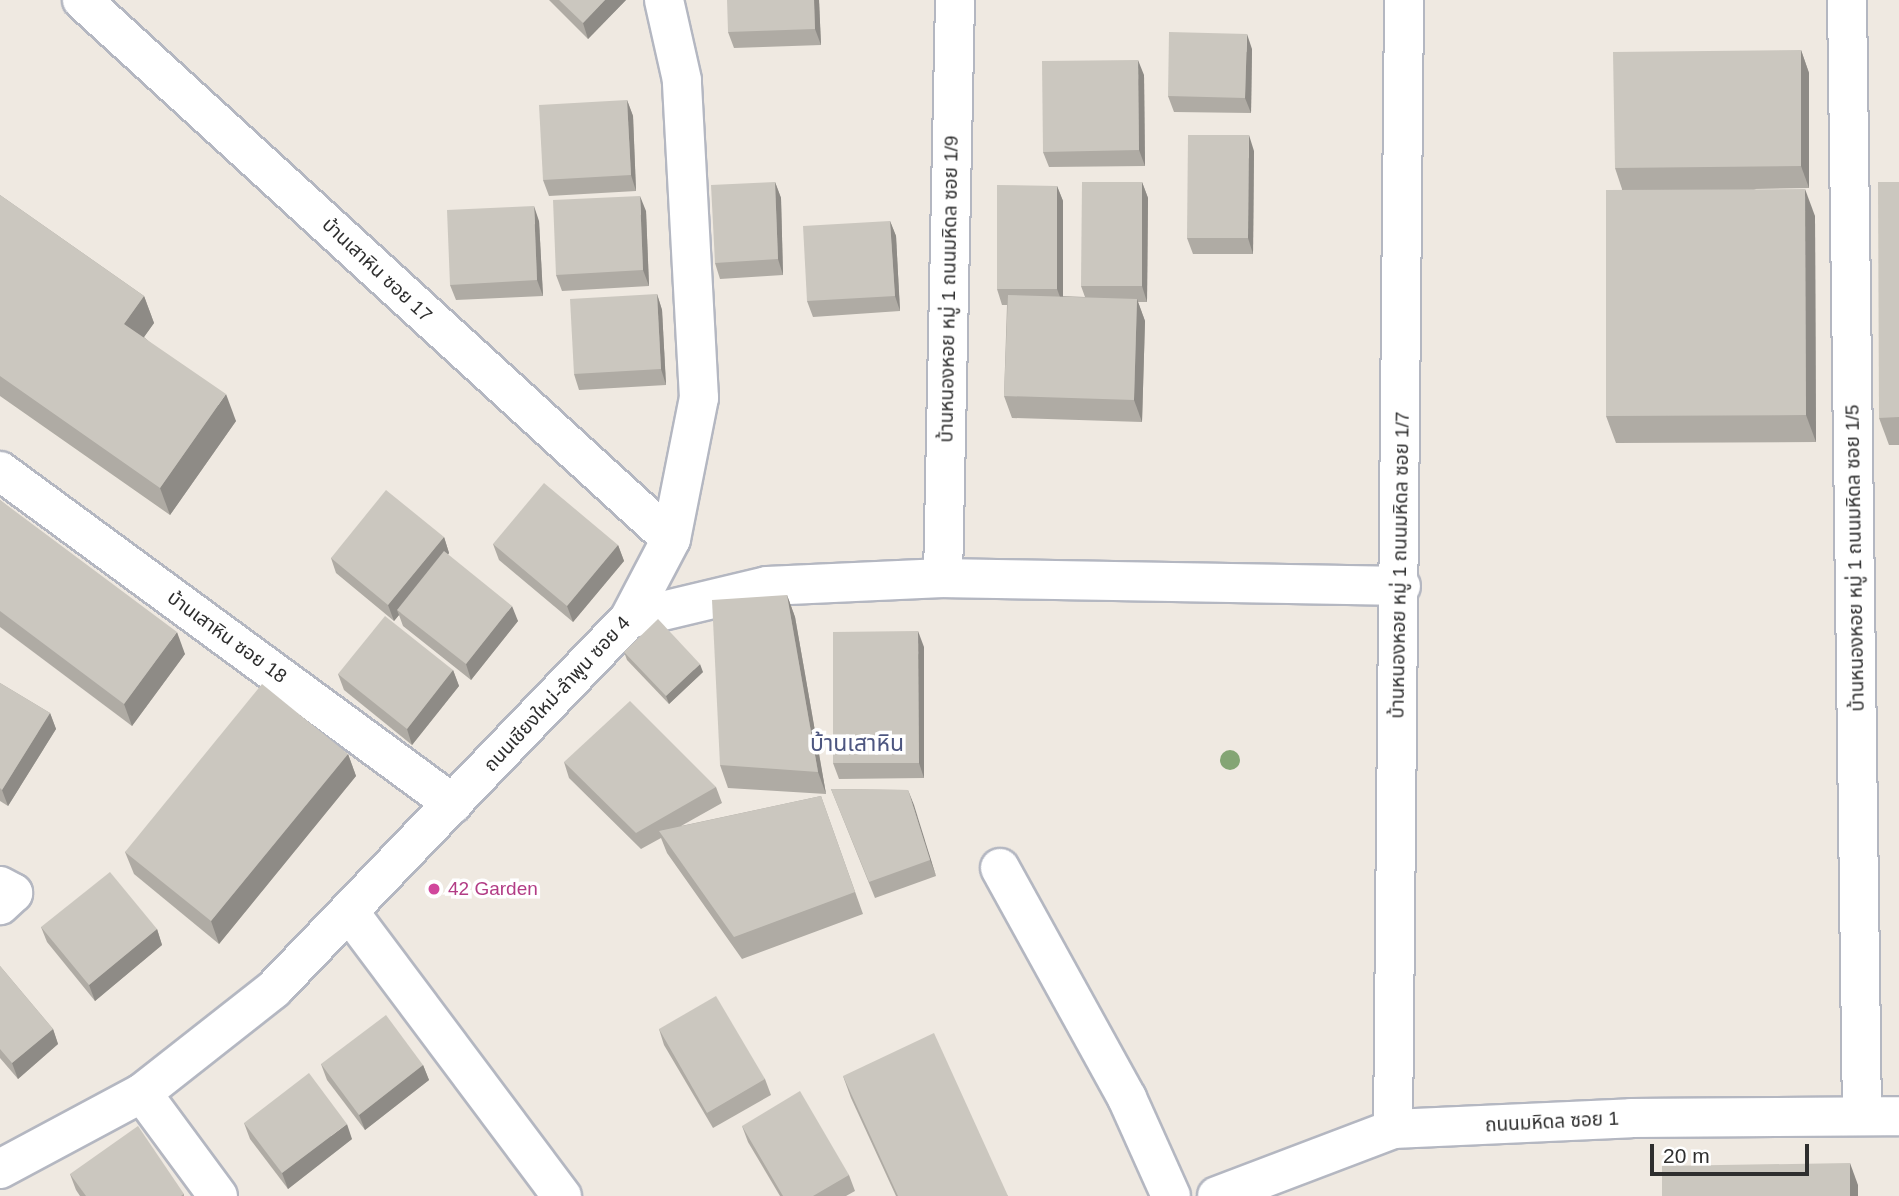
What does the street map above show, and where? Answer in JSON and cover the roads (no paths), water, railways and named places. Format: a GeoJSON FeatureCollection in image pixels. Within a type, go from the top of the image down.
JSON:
{"type":"FeatureCollection","features":[{"type":"Feature","properties":{"kind":"street","name":"บ้านเสาหิน ซอย 17"},"geometry":{"type":"LineString","coordinates":[[82,0],[671,540]]}},
{"type":"Feature","properties":{"kind":"street","name":"ถนนเชียงใหม่-ลำพูน ซอย 4"},"geometry":{"type":"LineString","coordinates":[[0,1169],[142,1093],[274,989],[629,620],[671,540],[699,398],[682,79],[664,0]]}},
{"type":"Feature","properties":{"kind":"street","name":"บ้านหนองหอย หมู่ 1 ถนนมหิดล ซอย 1/9"},"geometry":{"type":"LineString","coordinates":[[943,578],[955,0]]}},
{"type":"Feature","properties":{"kind":"street","name":"บ้านหนองหอย หมู่ 1 ถนนมหิดล ซอย 1/7"},"geometry":{"type":"LineString","coordinates":[[1393,1129],[1401,586],[1404,0]]}},
{"type":"Feature","properties":{"kind":"street","name":"บ้านหนองหอย หมู่ 1 ถนนมหิดล ซอย 1/5"},"geometry":{"type":"LineString","coordinates":[[1847,0],[1881,1116]]}},
{"type":"Feature","properties":{"kind":"street","name":"บ้านเสาหิน ซอย 18"},"geometry":{"type":"LineString","coordinates":[[0,471],[453,804]]}},
{"type":"Feature","properties":{"kind":"street"},"geometry":{"type":"LineString","coordinates":[[629,620],[767,586],[943,578],[1401,586]]}},
{"type":"Feature","properties":{"kind":"street"},"geometry":{"type":"LineString","coordinates":[[1000,868],[1127,1098],[1171,1196]]}},
{"type":"Feature","properties":{"kind":"street"},"geometry":{"type":"LineString","coordinates":[[0,887],[13,893],[0,905]]}},
{"type":"Feature","properties":{"kind":"street"},"geometry":{"type":"LineString","coordinates":[[349,913],[562,1196]]}},
{"type":"Feature","properties":{"kind":"street"},"geometry":{"type":"LineString","coordinates":[[142,1093],[218,1196]]}},
{"type":"Feature","properties":{"kind":"street","name":"ถนนมหิดล ซอย 1"},"geometry":{"type":"LineString","coordinates":[[1217,1196],[1393,1129],[1881,1116]]}},
{"type":"Feature","properties":{"kind":"place","name":"42 Garden"},"geometry":{"type":"Point","coordinates":[434,889]}},
{"type":"Feature","properties":{"kind":"district","name":"บ้านเสาหิน"},"geometry":{"type":"Point","coordinates":[857,743]}}]}
